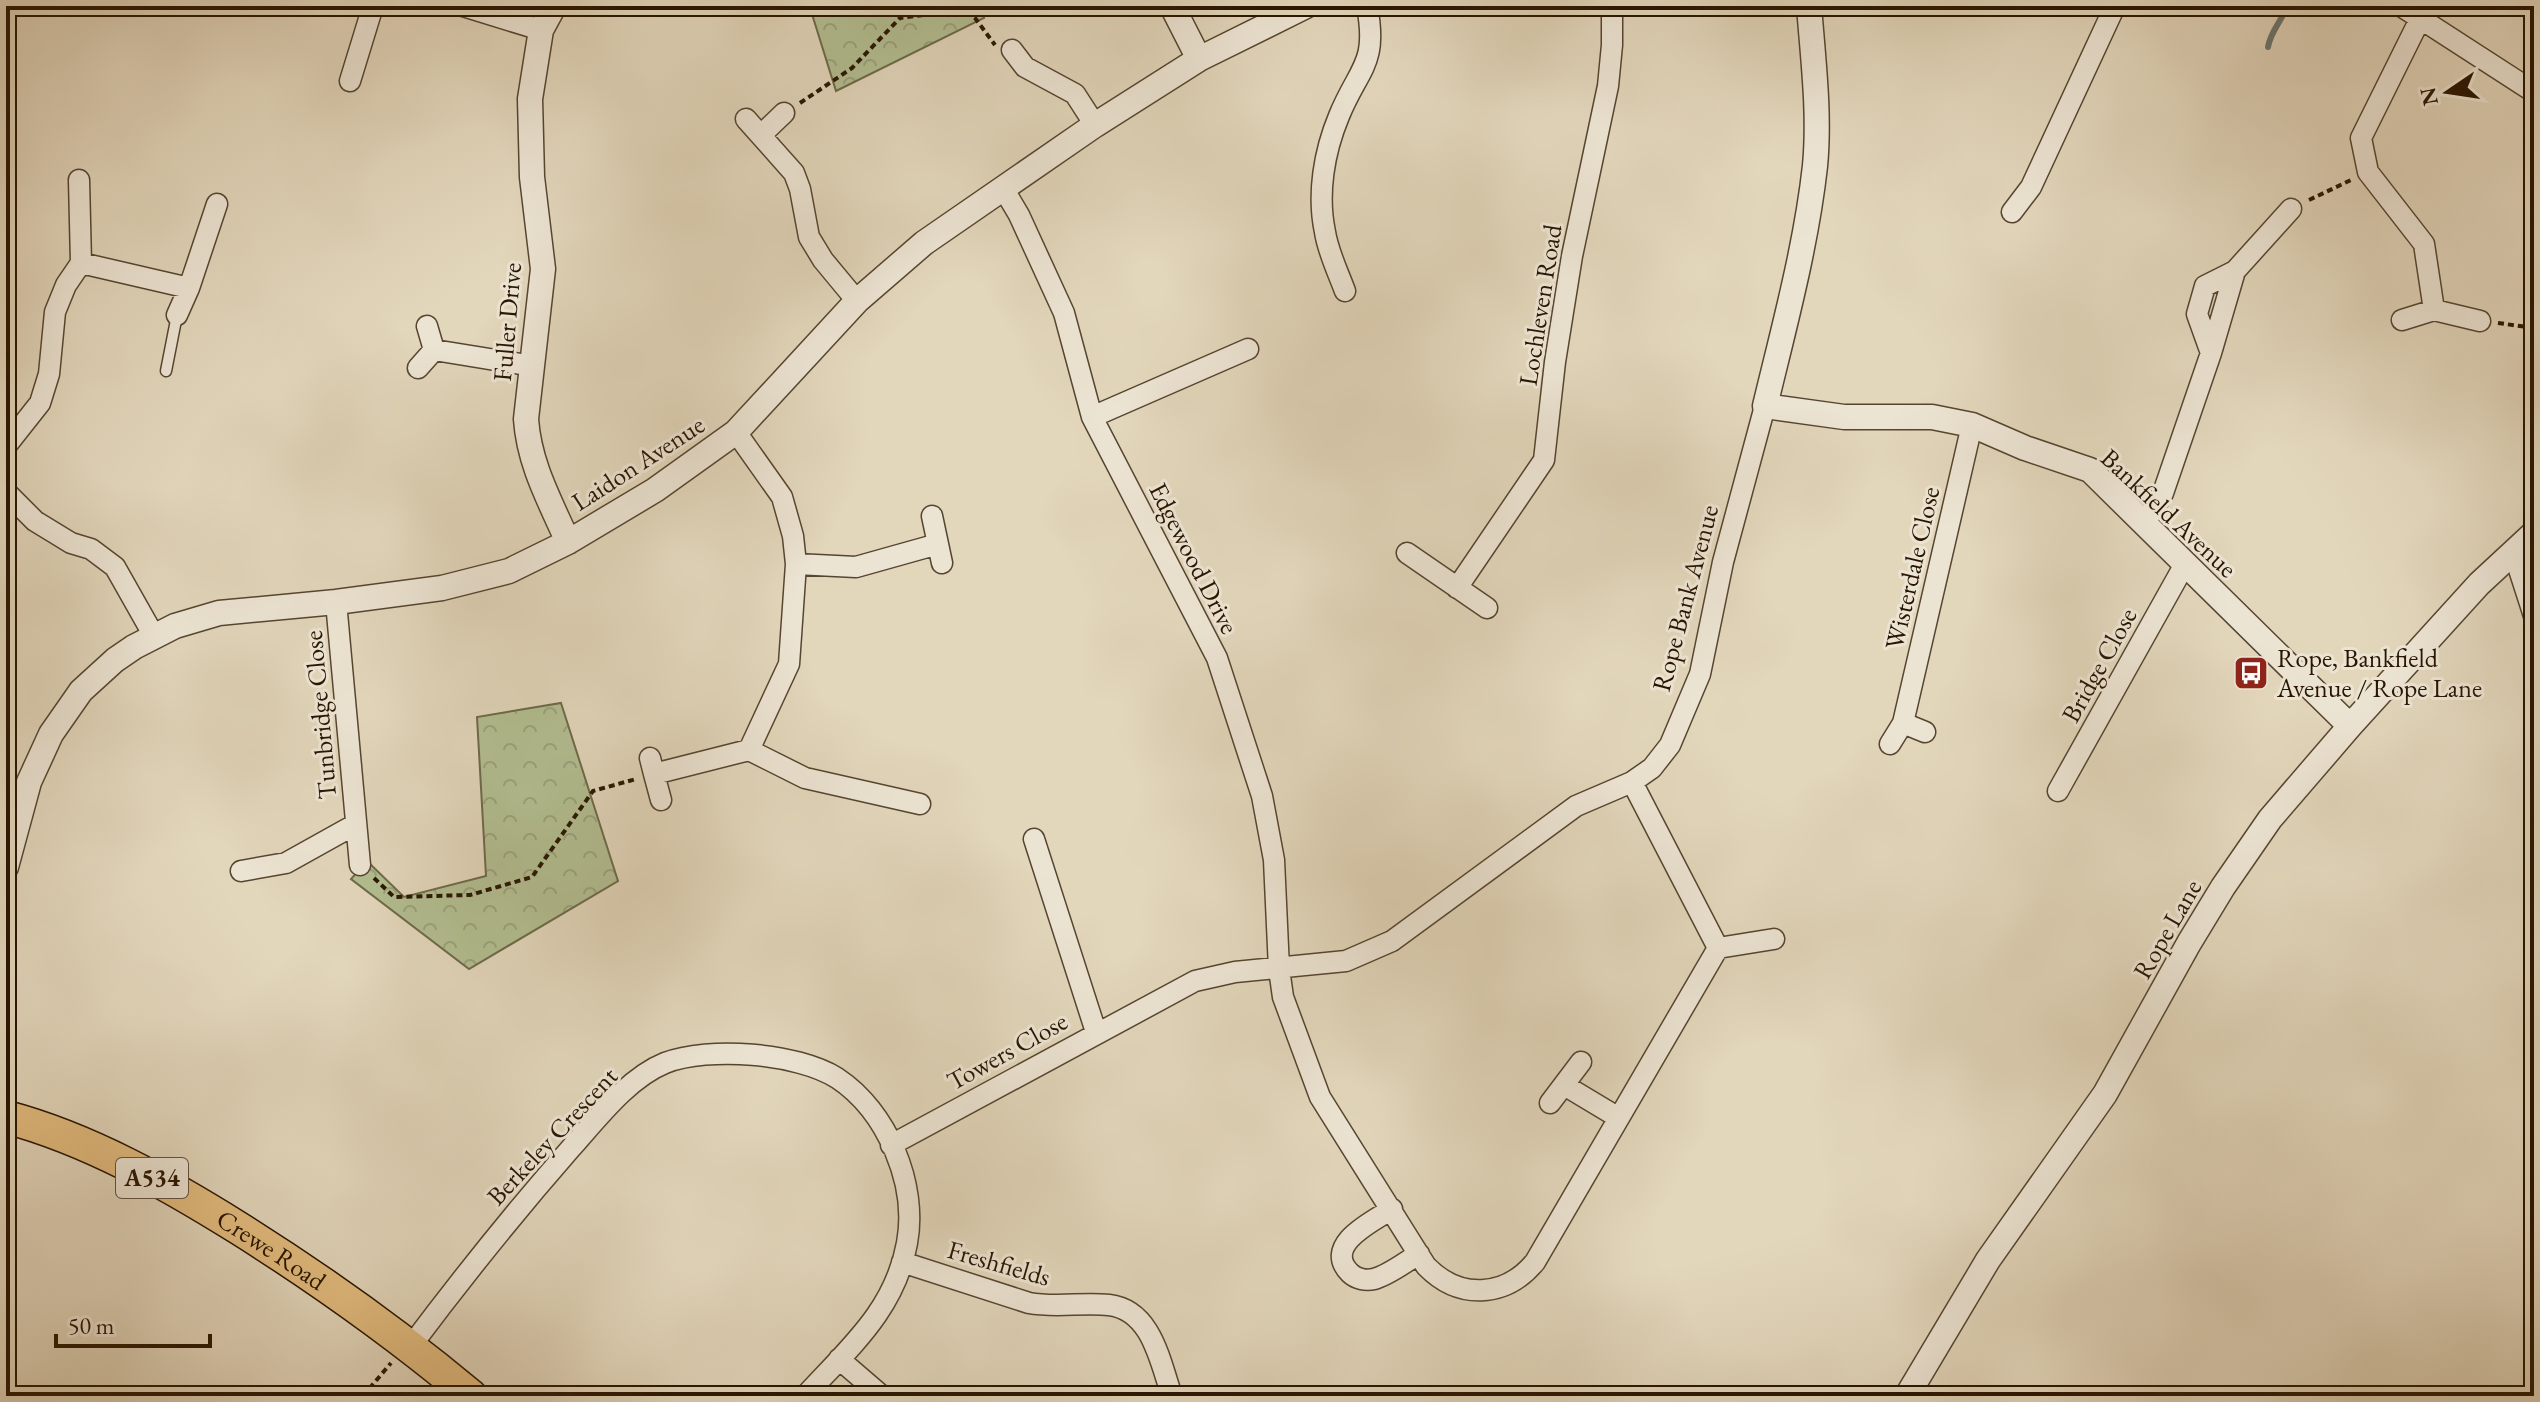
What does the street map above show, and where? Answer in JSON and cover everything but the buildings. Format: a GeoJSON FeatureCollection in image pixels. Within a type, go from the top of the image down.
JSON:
{"type":"FeatureCollection","features":[{"type":"Feature","properties":{"kind":"main road","name":"Crewe Road"},"geometry":{"type":"LineString","coordinates":[[6,1117],[110,1156],[189,1197],[287,1259],[411,1346],[471,1396]]}},
{"type":"Feature","properties":{"kind":"street"},"geometry":{"type":"LineString","coordinates":[[350,81],[373,6]]}},
{"type":"Feature","properties":{"kind":"street"},"geometry":{"type":"LineString","coordinates":[[463,6],[541,30]]}},
{"type":"Feature","properties":{"kind":"street","name":"Fuller Drive"},"geometry":{"type":"LineString","coordinates":[[554,6],[541,30],[530,99],[532,177],[543,269],[526,419],[528,443],[535,467],[568,542]]}},
{"type":"Feature","properties":{"kind":"street"},"geometry":{"type":"LineString","coordinates":[[1172,6],[1199,59]]}},
{"type":"Feature","properties":{"kind":"street","name":"Laidon Avenue"},"geometry":{"type":"LineString","coordinates":[[6,867],[39,758],[65,712],[115,660],[154,636],[219,613],[442,588],[509,571],[568,542],[655,490],[736,432],[857,301],[924,243],[1095,125],[1199,59],[1306,6]]}},
{"type":"Feature","properties":{"kind":"street"},"geometry":{"type":"LineString","coordinates":[[1345,291],[1325,235],[1323,174],[1340,113],[1370,55],[1371,31],[1367,6]]}},
{"type":"Feature","properties":{"kind":"street","name":"Lochleven Road"},"geometry":{"type":"LineString","coordinates":[[1457,588],[1544,460],[1555,362],[1572,256],[1608,86],[1612,6]]}},
{"type":"Feature","properties":{"kind":"street","name":"Rope Bank Avenue"},"geometry":{"type":"LineString","coordinates":[[1096,1032],[1195,981],[1235,972],[1346,961],[1392,941],[1576,806],[1632,782],[1652,768],[1670,745],[1700,674],[1723,562],[1765,406],[1805,235],[1815,163],[1816,98],[1809,6]]}},
{"type":"Feature","properties":{"kind":"street"},"geometry":{"type":"LineString","coordinates":[[2012,212],[2037,193],[2115,6]]}},
{"type":"Feature","properties":{"kind":"street"},"geometry":{"type":"LineString","coordinates":[[2401,6],[2534,92]]}},
{"type":"Feature","properties":{"kind":"street"},"geometry":{"type":"LineString","coordinates":[[2421,17],[2361,138],[2368,172],[2424,244],[2434,310]]}},
{"type":"Feature","properties":{"kind":"street"},"geometry":{"type":"LineString","coordinates":[[1012,50],[1018,72],[1075,94],[1095,125]]}},
{"type":"Feature","properties":{"kind":"street"},"geometry":{"type":"LineString","coordinates":[[761,135],[784,113]]}},
{"type":"Feature","properties":{"kind":"street"},"geometry":{"type":"LineString","coordinates":[[746,119],[794,173],[800,189],[805,224],[815,249],[857,301]]}},
{"type":"Feature","properties":{"kind":"street"},"geometry":{"type":"LineString","coordinates":[[6,446],[40,403],[49,374],[55,312],[66,285],[81,263],[79,180]]}},
{"type":"Feature","properties":{"kind":"street","name":"Edgewood Drive"},"geometry":{"type":"LineString","coordinates":[[1003,188],[1019,215],[1064,313],[1092,417],[1217,658],[1262,796],[1274,860],[1283,997],[1320,1097],[1436,1276],[1460,1288],[1486,1291],[1500,1288],[1519,1277],[1535,1262],[1718,948]]}},
{"type":"Feature","properties":{"kind":"street"},"geometry":{"type":"LineString","coordinates":[[177,315],[217,204]]}},
{"type":"Feature","properties":{"kind":"street"},"geometry":{"type":"LineString","coordinates":[[2145,523],[2163,493],[2211,353],[2235,271],[2291,209]]}},
{"type":"Feature","properties":{"kind":"street"},"geometry":{"type":"LineString","coordinates":[[81,263],[189,288]]}},
{"type":"Feature","properties":{"kind":"street"},"geometry":{"type":"LineString","coordinates":[[2402,320],[2434,310],[2480,321]]}},
{"type":"Feature","properties":{"kind":"street"},"geometry":{"type":"LineString","coordinates":[[427,326],[434,350]]}},
{"type":"Feature","properties":{"kind":"street"},"geometry":{"type":"LineString","coordinates":[[1092,417],[1248,349]]}},
{"type":"Feature","properties":{"kind":"street"},"geometry":{"type":"LineString","coordinates":[[434,350],[533,366]]}},
{"type":"Feature","properties":{"kind":"street"},"geometry":{"type":"LineString","coordinates":[[418,368],[434,350]]}},
{"type":"Feature","properties":{"kind":"street","name":"Bankfield Avenue"},"geometry":{"type":"LineString","coordinates":[[1765,406],[1844,417],[1932,417],[1972,425],[2025,448],[2090,470],[2350,726]]}},
{"type":"Feature","properties":{"kind":"street","name":"Wisterdale Close"},"geometry":{"type":"LineString","coordinates":[[1890,744],[1903,723],[1972,425]]}},
{"type":"Feature","properties":{"kind":"street"},"geometry":{"type":"LineString","coordinates":[[736,432],[782,497],[793,536],[796,564],[789,664],[749,750]]}},
{"type":"Feature","properties":{"kind":"street"},"geometry":{"type":"LineString","coordinates":[[6,492],[35,521],[71,543],[91,549],[115,567],[154,636]]}},
{"type":"Feature","properties":{"kind":"street"},"geometry":{"type":"LineString","coordinates":[[796,564],[856,567],[940,553],[932,516]]}},
{"type":"Feature","properties":{"kind":"street","name":"Rope Lane"},"geometry":{"type":"LineString","coordinates":[[1907,1396],[1988,1260],[2105,1094],[2223,887],[2270,819],[2479,584],[2534,533]]}},
{"type":"Feature","properties":{"kind":"street"},"geometry":{"type":"LineString","coordinates":[[2513,551],[2534,616]]}},
{"type":"Feature","properties":{"kind":"street"},"geometry":{"type":"LineString","coordinates":[[1407,553],[1487,608]]}},
{"type":"Feature","properties":{"kind":"street","name":"Bridge Close"},"geometry":{"type":"LineString","coordinates":[[2058,791],[2185,564]]}},
{"type":"Feature","properties":{"kind":"street","name":"Tunbridge Close"},"geometry":{"type":"LineString","coordinates":[[336,602],[360,865]]}},
{"type":"Feature","properties":{"kind":"street"},"geometry":{"type":"LineString","coordinates":[[1903,723],[1925,732]]}},
{"type":"Feature","properties":{"kind":"street"},"geometry":{"type":"LineString","coordinates":[[661,800],[652,766],[749,750],[805,778],[920,804]]}},
{"type":"Feature","properties":{"kind":"street"},"geometry":{"type":"LineString","coordinates":[[1632,782],[1718,948],[1774,939]]}},
{"type":"Feature","properties":{"kind":"street","name":"Tunbridge Close"},"geometry":{"type":"LineString","coordinates":[[241,871],[286,863],[356,824]]}},
{"type":"Feature","properties":{"kind":"street","name":"Towers Close"},"geometry":{"type":"LineString","coordinates":[[891,1145],[1096,1032],[1034,839]]}},
{"type":"Feature","properties":{"kind":"street","name":"Berkeley Crescent"},"geometry":{"type":"LineString","coordinates":[[411,1346],[513,1214],[624,1092],[665,1063],[706,1056],[770,1057],[822,1071],[836,1078],[867,1105],[891,1145],[902,1171],[908,1208],[908,1242],[892,1293],[882,1309],[805,1396]]}},
{"type":"Feature","properties":{"kind":"street"},"geometry":{"type":"LineString","coordinates":[[1550,1103],[1581,1062]]}},
{"type":"Feature","properties":{"kind":"street"},"geometry":{"type":"LineString","coordinates":[[1564,1085],[1619,1118]]}},
{"type":"Feature","properties":{"kind":"street"},"geometry":{"type":"LineString","coordinates":[[1392,1209],[1350,1237],[1343,1251],[1346,1266],[1356,1277],[1372,1279],[1419,1254]]}},
{"type":"Feature","properties":{"kind":"street","name":"Freshfields"},"geometry":{"type":"LineString","coordinates":[[902,1262],[1029,1303],[1051,1306],[1109,1305],[1125,1309],[1144,1325],[1151,1336],[1172,1396]]}},
{"type":"Feature","properties":{"kind":"street"},"geometry":{"type":"LineString","coordinates":[[839,1359],[882,1396]]}},
{"type":"Feature","properties":{"kind":"lane"},"geometry":{"type":"LineString","coordinates":[[166,371],[177,315]]}},
{"type":"Feature","properties":{"kind":"path"},"geometry":{"type":"LineString","coordinates":[[896,6],[900,18]]}},
{"type":"Feature","properties":{"kind":"path"},"geometry":{"type":"LineString","coordinates":[[784,113],[852,68],[900,18],[964,10],[975,18],[995,45],[1012,50]]}},
{"type":"Feature","properties":{"kind":"path"},"geometry":{"type":"LineString","coordinates":[[2291,209],[2368,172]]}},
{"type":"Feature","properties":{"kind":"path"},"geometry":{"type":"LineString","coordinates":[[2480,321],[2534,328]]}},
{"type":"Feature","properties":{"kind":"path"},"geometry":{"type":"LineString","coordinates":[[360,865],[394,897],[470,895],[532,877],[593,791],[652,766]]}},
{"type":"Feature","properties":{"kind":"path"},"geometry":{"type":"LineString","coordinates":[[363,1396],[393,1360],[411,1346]]}},
{"type":"Feature","properties":{"kind":"green space"},"geometry":{"type":"Polygon","coordinates":[[[826,6],[975,6],[984,18],[836,91],[811,11],[826,6]]]}},
{"type":"Feature","properties":{"kind":"green space"},"geometry":{"type":"Polygon","coordinates":[[[561,703],[618,881],[469,969],[351,879],[367,861],[404,897],[486,876],[477,717],[561,703]]]}},
{"type":"Feature","properties":{"kind":"waterway"},"geometry":{"type":"LineString","coordinates":[[2268,47],[2287,6]]}},
{"type":"Feature","properties":{"kind":"place","name":"Rope, Bankfield Avenue / Rope Lane"},"geometry":{"type":"Point","coordinates":[2251,673]}}]}
